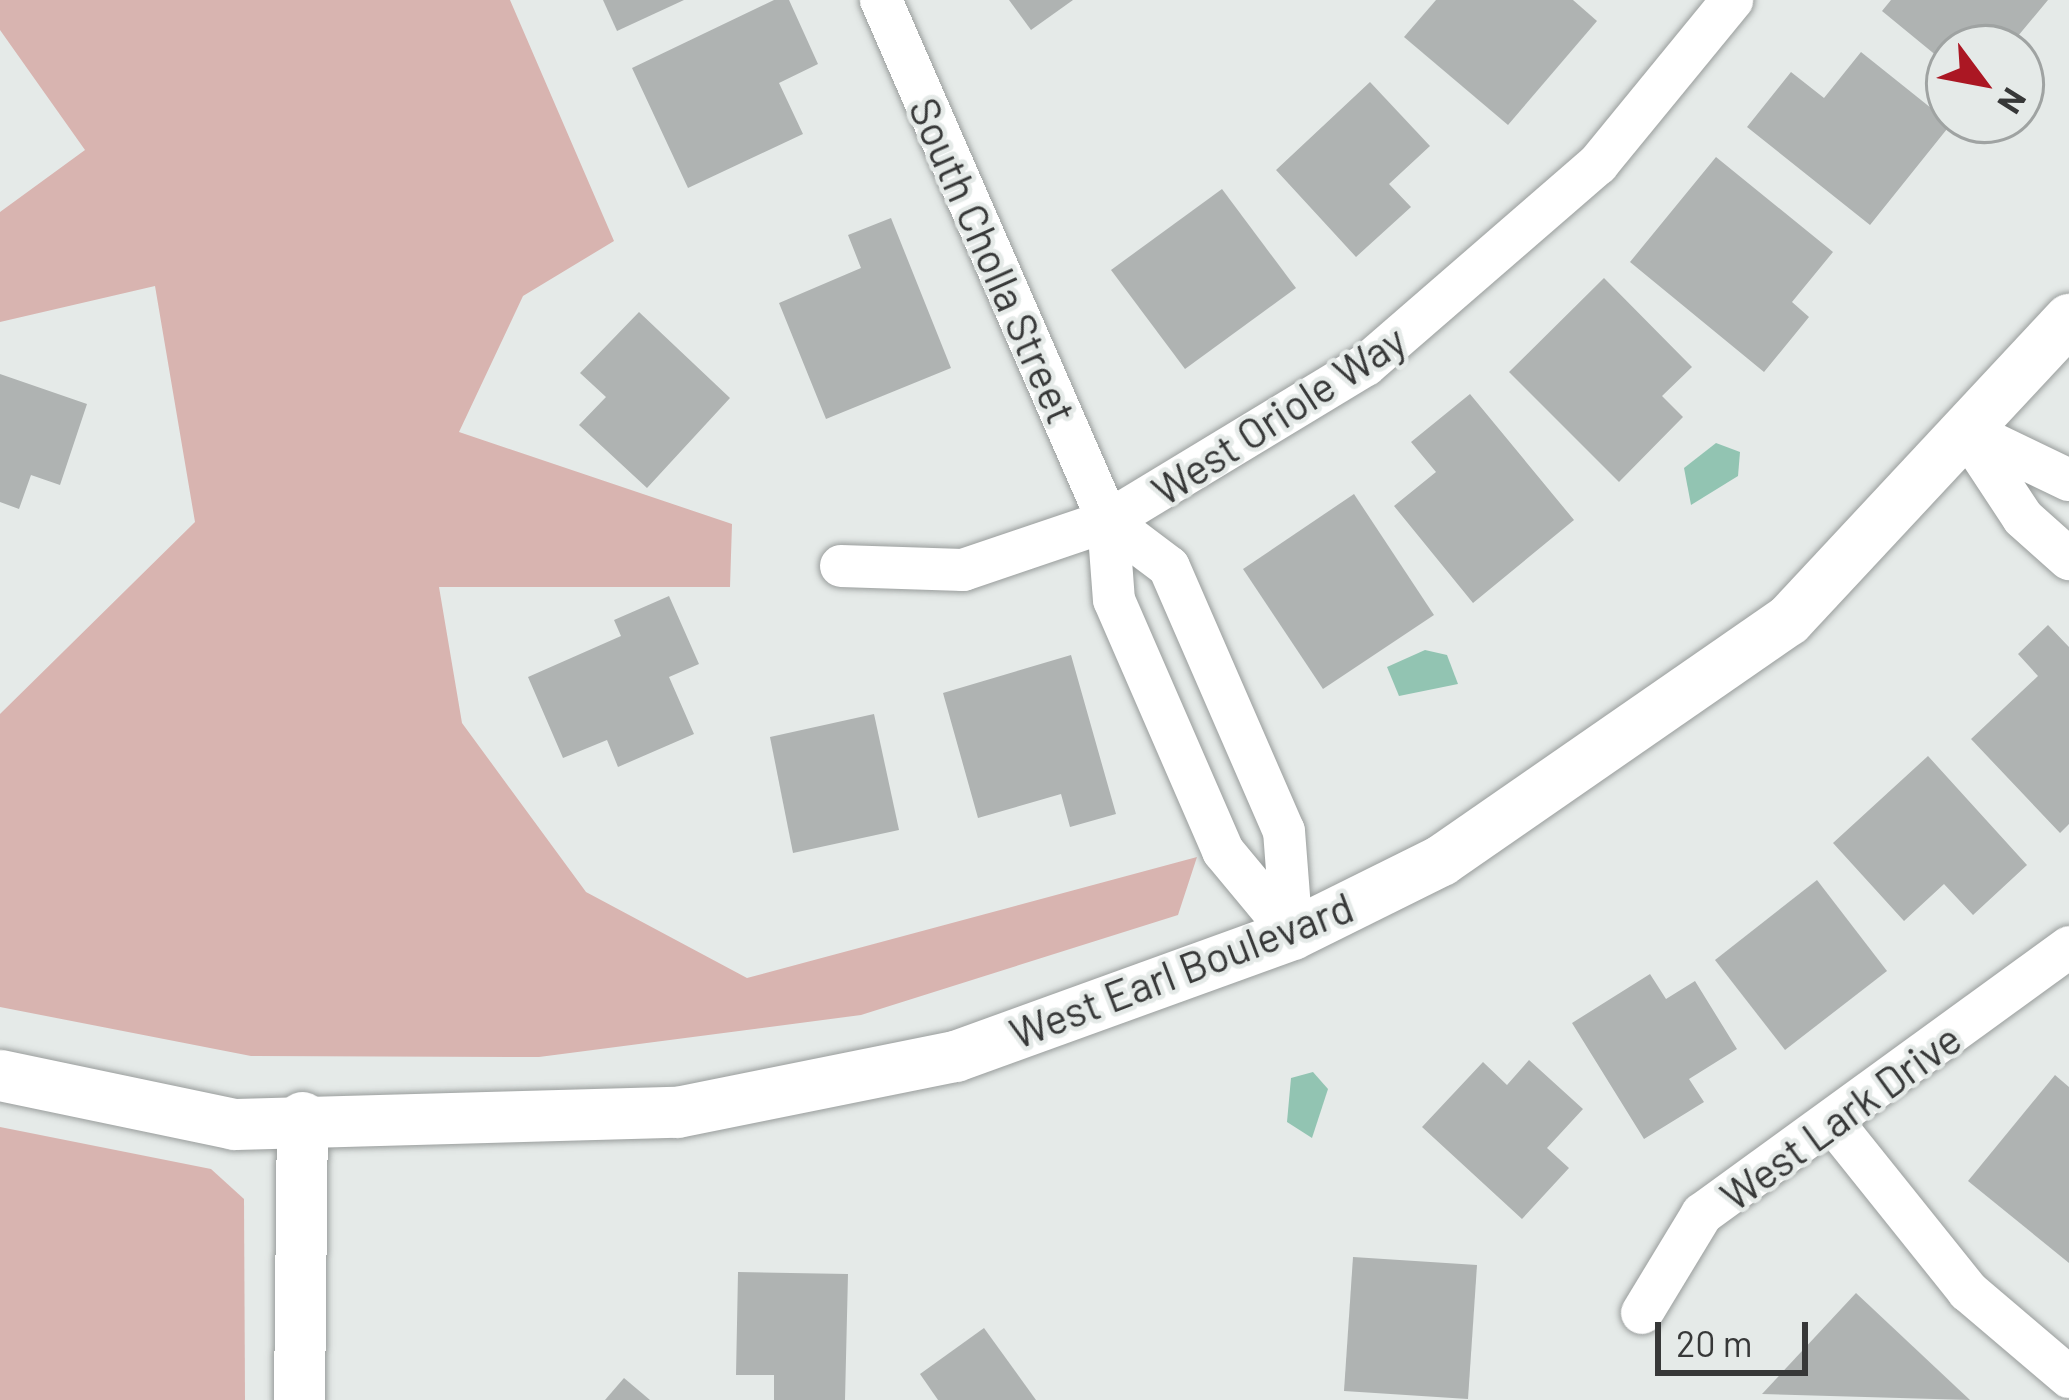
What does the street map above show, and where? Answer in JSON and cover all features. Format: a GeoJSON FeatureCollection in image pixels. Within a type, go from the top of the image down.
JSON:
{"type":"FeatureCollection","features":[{"type":"Feature","properties":{"kind":"street","name":"South Cholla Street"},"geometry":{"type":"LineString","coordinates":[[880,0],[1108,520],[1114,600],[1223,851],[1292,934]]}},
{"type":"Feature","properties":{"kind":"street","name":"West Oriole Way"},"geometry":{"type":"LineString","coordinates":[[841,566],[963,570],[1108,520],[1366,365],[1485,270],[1598,164],[1732,0]]}},
{"type":"Feature","properties":{"kind":"street","name":"West Earl Boulevard"},"geometry":{"type":"LineString","coordinates":[[0,1075],[234,1124],[302,1117],[676,1112],[955,1056],[1292,934],[1441,860],[1771,632],[2069,319]]}},
{"type":"Feature","properties":{"kind":"street"},"geometry":{"type":"LineString","coordinates":[[1965,430],[2069,479]]}},
{"type":"Feature","properties":{"kind":"street"},"geometry":{"type":"LineString","coordinates":[[1965,430],[2023,518],[2069,559]]}},
{"type":"Feature","properties":{"kind":"street","name":"South Cholla Street"},"geometry":{"type":"LineString","coordinates":[[1108,520],[1168,568],[1284,831],[1292,934]]}},
{"type":"Feature","properties":{"kind":"street","name":"West Lark Drive"},"geometry":{"type":"LineString","coordinates":[[1642,1313],[1702,1214],[1834,1125],[2069,947]]}},
{"type":"Feature","properties":{"kind":"street"},"geometry":{"type":"LineString","coordinates":[[298,1400],[302,1117]]}},
{"type":"Feature","properties":{"kind":"street"},"geometry":{"type":"LineString","coordinates":[[1834,1125],[1968,1291],[2069,1377]]}},
{"type":"Feature","properties":{"kind":"shaded area"},"geometry":{"type":"Polygon","coordinates":[[[0,0],[510,0],[614,241],[523,296],[459,432],[732,524],[730,587],[439,587],[462,723],[586,892],[747,978],[1197,857],[1178,915],[861,1015],[539,1057],[251,1056],[0,1007],[0,714],[195,522],[155,286],[0,322],[0,212],[85,150],[0,30],[0,0]]]}},
{"type":"Feature","properties":{"kind":"shaded area"},"geometry":{"type":"Polygon","coordinates":[[[1716,443],[1740,452],[1738,476],[1691,505],[1684,468],[1716,443]]]}},
{"type":"Feature","properties":{"kind":"shaded area"},"geometry":{"type":"Polygon","coordinates":[[[1425,650],[1447,655],[1458,684],[1399,696],[1387,667],[1425,650]]]}},
{"type":"Feature","properties":{"kind":"shaded area"},"geometry":{"type":"Polygon","coordinates":[[[1313,1072],[1328,1089],[1312,1138],[1287,1122],[1291,1078],[1313,1072]]]}},
{"type":"Feature","properties":{"kind":"shaded area"},"geometry":{"type":"Polygon","coordinates":[[[0,1127],[211,1169],[244,1199],[245,1400],[0,1400],[0,1127]]]}},
{"type":"Feature","properties":{"kind":"building"},"geometry":{"type":"Polygon","coordinates":[[[603,0],[684,0],[617,31],[603,0]]]}},
{"type":"Feature","properties":{"kind":"building"},"geometry":{"type":"Polygon","coordinates":[[[774,0],[789,0],[818,64],[779,83],[803,134],[688,188],[632,68],[774,0]]]}},
{"type":"Feature","properties":{"kind":"building"},"geometry":{"type":"Polygon","coordinates":[[[1009,0],[1073,0],[1031,30],[1009,0]]]}},
{"type":"Feature","properties":{"kind":"building"},"geometry":{"type":"Polygon","coordinates":[[[1436,0],[1573,0],[1597,21],[1508,125],[1404,37],[1436,0]]]}},
{"type":"Feature","properties":{"kind":"building"},"geometry":{"type":"Polygon","coordinates":[[[1891,0],[2048,0],[2028,24],[1925,24],[1925,46],[1882,11],[1891,0]]]}},
{"type":"Feature","properties":{"kind":"building"},"geometry":{"type":"Polygon","coordinates":[[[1861,52],[1925,103],[1925,144],[1935,144],[1870,225],[1747,127],[1791,72],[1824,98],[1861,52]]]}},
{"type":"Feature","properties":{"kind":"building"},"geometry":{"type":"Polygon","coordinates":[[[1370,82],[1430,146],[1389,184],[1411,207],[1356,257],[1276,170],[1370,82]]]}},
{"type":"Feature","properties":{"kind":"building"},"geometry":{"type":"Polygon","coordinates":[[[1716,157],[1833,252],[1792,302],[1809,317],[1764,372],[1630,262],[1716,157]]]}},
{"type":"Feature","properties":{"kind":"building"},"geometry":{"type":"Polygon","coordinates":[[[1222,189],[1296,288],[1185,369],[1111,270],[1222,189]]]}},
{"type":"Feature","properties":{"kind":"building"},"geometry":{"type":"Polygon","coordinates":[[[891,218],[951,368],[826,419],[779,303],[861,268],[848,235],[891,218]]]}},
{"type":"Feature","properties":{"kind":"building"},"geometry":{"type":"Polygon","coordinates":[[[1604,278],[1692,367],[1662,396],[1683,417],[1619,482],[1509,372],[1604,278]]]}},
{"type":"Feature","properties":{"kind":"building"},"geometry":{"type":"Polygon","coordinates":[[[639,312],[730,398],[647,488],[579,425],[606,397],[580,373],[639,312]]]}},
{"type":"Feature","properties":{"kind":"building"},"geometry":{"type":"Polygon","coordinates":[[[0,374],[87,404],[60,485],[31,475],[19,509],[0,502],[0,374]]]}},
{"type":"Feature","properties":{"kind":"building"},"geometry":{"type":"Polygon","coordinates":[[[1470,394],[1574,520],[1473,603],[1394,506],[1436,472],[1411,442],[1470,394]]]}},
{"type":"Feature","properties":{"kind":"building"},"geometry":{"type":"Polygon","coordinates":[[[1354,494],[1434,615],[1323,689],[1243,569],[1354,494]]]}},
{"type":"Feature","properties":{"kind":"building"},"geometry":{"type":"Polygon","coordinates":[[[669,596],[699,664],[669,677],[694,734],[618,767],[607,740],[563,758],[528,677],[621,636],[614,620],[669,596]]]}},
{"type":"Feature","properties":{"kind":"building"},"geometry":{"type":"Polygon","coordinates":[[[2048,625],[2069,647],[2069,824],[2060,833],[1971,739],[2038,676],[2018,654],[2048,625]]]}},
{"type":"Feature","properties":{"kind":"building"},"geometry":{"type":"Polygon","coordinates":[[[1071,655],[1116,814],[1070,827],[1061,794],[978,818],[943,693],[1071,655]]]}},
{"type":"Feature","properties":{"kind":"building"},"geometry":{"type":"Polygon","coordinates":[[[874,714],[899,830],[793,853],[770,737],[874,714]]]}},
{"type":"Feature","properties":{"kind":"building"},"geometry":{"type":"Polygon","coordinates":[[[1928,756],[2027,865],[1973,915],[1944,884],[1904,921],[1833,843],[1928,756]]]}},
{"type":"Feature","properties":{"kind":"building"},"geometry":{"type":"Polygon","coordinates":[[[1817,880],[1887,971],[1785,1050],[1715,960],[1817,880]]]}},
{"type":"Feature","properties":{"kind":"building"},"geometry":{"type":"Polygon","coordinates":[[[1650,974],[1666,999],[1695,981],[1737,1049],[1689,1079],[1704,1102],[1644,1139],[1572,1023],[1650,974]]]}},
{"type":"Feature","properties":{"kind":"building"},"geometry":{"type":"Polygon","coordinates":[[[1529,1060],[1583,1109],[1547,1148],[1569,1168],[1522,1219],[1422,1127],[1483,1062],[1507,1085],[1529,1060]]]}},
{"type":"Feature","properties":{"kind":"building"},"geometry":{"type":"Polygon","coordinates":[[[2055,1075],[2069,1087],[2069,1263],[1968,1181],[2055,1075]]]}},
{"type":"Feature","properties":{"kind":"building"},"geometry":{"type":"Polygon","coordinates":[[[1353,1257],[1477,1265],[1468,1399],[1344,1391],[1353,1257]]]}},
{"type":"Feature","properties":{"kind":"building"},"geometry":{"type":"Polygon","coordinates":[[[738,1272],[848,1274],[845,1400],[774,1400],[774,1375],[736,1375],[738,1272]]]}},
{"type":"Feature","properties":{"kind":"building"},"geometry":{"type":"Polygon","coordinates":[[[1856,1293],[1970,1400],[1762,1394],[1856,1293]]]}},
{"type":"Feature","properties":{"kind":"building"},"geometry":{"type":"Polygon","coordinates":[[[984,1328],[1036,1400],[938,1400],[920,1374],[984,1328]]]}},
{"type":"Feature","properties":{"kind":"building"},"geometry":{"type":"Polygon","coordinates":[[[624,1378],[650,1400],[605,1400],[624,1378]]]}}]}
